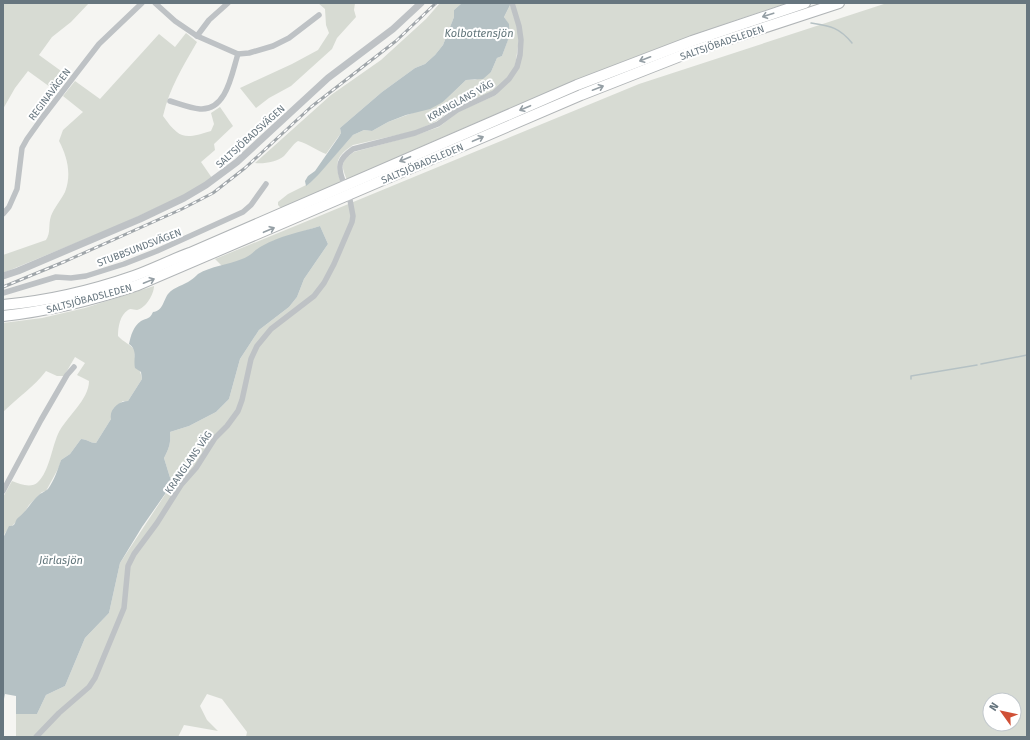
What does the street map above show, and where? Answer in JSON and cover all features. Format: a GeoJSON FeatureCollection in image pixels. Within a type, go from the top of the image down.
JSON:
{"type":"FeatureCollection","features":[{"type":"Feature","properties":{"kind":"highway","name":"SALTSJÖBADSLEDEN"},"geometry":{"type":"LineString","coordinates":[[3,305],[28,303],[63,296],[134,276],[577,85],[692,41],[805,3]]}},
{"type":"Feature","properties":{"kind":"highway","name":"SALTSJÖBADSLEDEN"},"geometry":{"type":"LineString","coordinates":[[3,316],[66,306],[99,298],[138,285],[581,95],[701,49],[839,3]]}},
{"type":"Feature","properties":{"kind":"street","name":"REGINAVÄGEN"},"geometry":{"type":"LineString","coordinates":[[3,214],[9,207],[17,189],[22,148],[27,139],[91,54],[111,32],[142,3]]}},
{"type":"Feature","properties":{"kind":"street"},"geometry":{"type":"LineString","coordinates":[[155,3],[175,21],[197,36],[238,54],[249,53],[289,38],[318,15]]}},
{"type":"Feature","properties":{"kind":"street"},"geometry":{"type":"LineString","coordinates":[[197,36],[209,20],[228,3]]}},
{"type":"Feature","properties":{"kind":"street","name":"SALTSJÖBADSVÄGEN"},"geometry":{"type":"LineString","coordinates":[[3,276],[140,219],[184,198],[206,185],[237,162],[328,78],[393,29],[421,3]]}},
{"type":"Feature","properties":{"kind":"street","name":"KRANGLANS VÄG"},"geometry":{"type":"LineString","coordinates":[[343,181],[339,170],[340,162],[345,154],[353,149],[415,133],[438,124],[458,110],[494,93],[509,79],[517,67],[521,40],[519,26],[512,3]]}},
{"type":"Feature","properties":{"kind":"street"},"geometry":{"type":"LineString","coordinates":[[170,101],[201,109],[213,107],[226,92],[238,54]]}},
{"type":"Feature","properties":{"kind":"street","name":"STUBBSUNDSVÄGEN"},"geometry":{"type":"LineString","coordinates":[[3,294],[56,277],[71,278],[86,276],[124,264],[157,251],[243,212],[251,205],[266,184]]}},
{"type":"Feature","properties":{"kind":"street","name":"KRANGLANS VÄG"},"geometry":{"type":"LineString","coordinates":[[36,737],[59,713],[89,687],[95,678],[124,608],[128,566],[134,554],[157,523],[181,485],[196,468],[215,438],[227,426],[238,411],[242,400],[251,359],[257,346],[271,329],[314,296],[324,283],[352,222],[353,216],[350,200]]}},
{"type":"Feature","properties":{"kind":"street"},"geometry":{"type":"LineString","coordinates":[[3,491],[41,420],[67,375],[74,367]]}},
{"type":"Feature","properties":{"kind":"shaded area"},"geometry":{"type":"Polygon","coordinates":[[[3,3],[89,3],[71,22],[52,37],[39,55],[68,76],[57,92],[28,71],[15,88],[3,109],[3,3]]]}},
{"type":"Feature","properties":{"kind":"shaded area"},"geometry":{"type":"Polygon","coordinates":[[[318,3],[355,3],[354,10],[356,17],[337,38],[332,49],[291,86],[269,98],[256,108],[240,88],[318,50],[329,33],[326,25],[325,9],[318,3]]]}},
{"type":"Feature","properties":{"kind":"shaded area"},"geometry":{"type":"Polygon","coordinates":[[[440,3],[462,3],[454,10],[454,17],[443,45],[425,64],[415,68],[382,92],[340,128],[341,133],[326,154],[298,141],[284,156],[278,160],[255,163],[331,95],[381,60],[426,19],[440,3]]]}},
{"type":"Feature","properties":{"kind":"shaded area"},"geometry":{"type":"Polygon","coordinates":[[[514,3],[788,3],[676,42],[565,85],[347,180],[343,164],[346,158],[354,152],[439,127],[458,112],[496,95],[522,55],[514,3]]]}},
{"type":"Feature","properties":{"kind":"shaded area"},"geometry":{"type":"Polygon","coordinates":[[[887,3],[1027,3],[1027,737],[246,737],[247,732],[222,699],[207,694],[200,706],[207,720],[218,731],[184,725],[178,737],[16,737],[16,714],[37,714],[46,695],[65,686],[85,638],[109,613],[120,563],[172,484],[164,458],[169,446],[170,432],[189,426],[216,412],[229,399],[240,359],[259,330],[289,307],[297,297],[304,279],[328,244],[320,226],[273,241],[241,264],[223,267],[215,259],[639,84],[887,3]]]}},
{"type":"Feature","properties":{"kind":"shaded area"},"geometry":{"type":"Polygon","coordinates":[[[510,5],[517,26],[519,39],[515,67],[508,78],[493,91],[456,107],[435,122],[415,131],[353,145],[343,153],[338,161],[337,165],[341,182],[281,208],[278,205],[278,202],[288,194],[310,183],[353,135],[364,130],[372,131],[388,122],[443,102],[466,80],[475,80],[491,72],[497,58],[502,56],[510,34],[509,25],[504,17],[510,5]]]}},
{"type":"Feature","properties":{"kind":"shaded area"},"geometry":{"type":"Polygon","coordinates":[[[186,33],[197,42],[181,69],[163,116],[174,130],[184,136],[189,136],[211,131],[214,124],[211,113],[220,107],[233,126],[214,144],[215,150],[201,162],[212,178],[193,191],[117,226],[3,273],[3,255],[46,240],[51,216],[65,192],[68,179],[68,165],[59,141],[63,130],[83,112],[63,96],[75,81],[100,99],[159,34],[175,47],[186,33]]]}},
{"type":"Feature","properties":{"kind":"shaded area"},"geometry":{"type":"Polygon","coordinates":[[[154,286],[151,297],[143,307],[137,310],[129,309],[125,312],[121,318],[118,329],[118,336],[135,351],[136,362],[142,379],[128,401],[123,401],[113,409],[111,419],[96,443],[81,439],[70,454],[61,460],[59,467],[46,491],[42,492],[29,505],[23,515],[5,533],[3,538],[3,497],[12,481],[29,486],[35,484],[42,478],[48,466],[58,434],[81,402],[88,388],[89,381],[77,375],[85,363],[75,357],[64,376],[57,376],[46,371],[31,387],[3,412],[3,323],[42,318],[85,308],[154,286]]]}},
{"type":"Feature","properties":{"kind":"water","name":"Kolbottensjön"},"geometry":{"type":"Polygon","coordinates":[[[462,3],[510,3],[504,17],[509,24],[510,34],[502,56],[497,58],[491,72],[483,79],[466,80],[443,102],[430,109],[406,115],[388,122],[372,131],[364,130],[353,135],[319,174],[306,186],[305,181],[308,176],[315,171],[341,133],[340,128],[382,92],[415,68],[425,64],[435,55],[443,45],[454,17],[454,10],[462,3]]]}},
{"type":"Feature","properties":{"kind":"water","name":"Järlasjön"},"geometry":{"type":"Polygon","coordinates":[[[320,226],[328,244],[304,279],[297,297],[289,307],[259,330],[240,359],[229,399],[216,412],[189,426],[170,432],[169,446],[164,458],[172,484],[142,527],[120,563],[109,613],[85,638],[65,686],[46,695],[37,714],[16,714],[16,696],[5,694],[3,704],[3,538],[9,526],[14,524],[17,518],[25,512],[37,496],[48,489],[54,479],[61,460],[70,454],[81,439],[96,443],[111,419],[115,406],[121,402],[128,401],[142,379],[141,372],[135,368],[134,352],[132,346],[129,344],[132,334],[138,323],[161,308],[166,297],[171,291],[188,282],[203,271],[245,258],[259,248],[283,237],[320,226]]]}},
{"type":"Feature","properties":{"kind":"waterway"},"geometry":{"type":"LineString","coordinates":[[811,23],[834,28],[852,43]]}},
{"type":"Feature","properties":{"kind":"waterway"},"geometry":{"type":"LineString","coordinates":[[981,364],[1027,355]]}},
{"type":"Feature","properties":{"kind":"waterway"},"geometry":{"type":"LineString","coordinates":[[911,379],[911,376],[977,365]]}},
{"type":"Feature","properties":{"kind":"railway"},"geometry":{"type":"LineString","coordinates":[[3,287],[66,261],[182,209],[213,193],[245,168],[311,107],[396,41],[436,3]]}}]}
